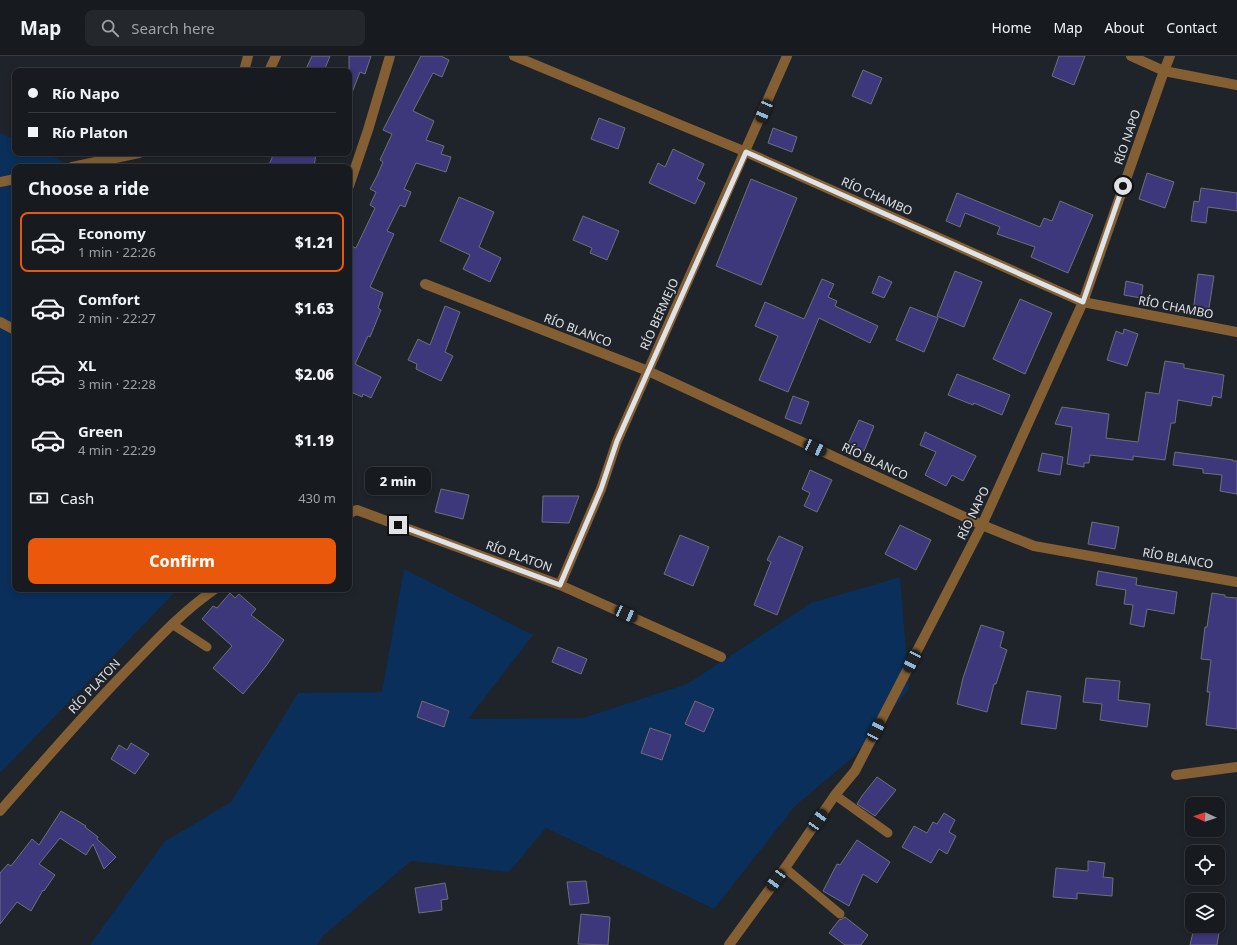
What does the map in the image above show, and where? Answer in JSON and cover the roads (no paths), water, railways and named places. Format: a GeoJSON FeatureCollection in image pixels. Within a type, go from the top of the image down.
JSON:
{"type":"FeatureCollection","features":[{"type":"Feature","properties":{"kind":"street"},"geometry":{"type":"LineString","coordinates":[[245,68],[248,56]]}},
{"type":"Feature","properties":{"kind":"street"},"geometry":{"type":"LineString","coordinates":[[270,68],[276,56]]}},
{"type":"Feature","properties":{"kind":"street"},"geometry":{"type":"LineString","coordinates":[[352,177],[390,56]]}},
{"type":"Feature","properties":{"kind":"street","name":"RÍO CHAMBO"},"geometry":{"type":"LineString","coordinates":[[514,56],[746,152],[1083,302],[1237,332]]}},
{"type":"Feature","properties":{"kind":"street","name":"RÍO BERMEJO"},"geometry":{"type":"LineString","coordinates":[[560,585],[601,489],[617,441],[746,152],[787,56]]}},
{"type":"Feature","properties":{"kind":"street"},"geometry":{"type":"LineString","coordinates":[[1131,56],[1164,71],[1237,85]]}},
{"type":"Feature","properties":{"kind":"street","name":"RÍO NAPO"},"geometry":{"type":"LineString","coordinates":[[733,944],[835,795],[855,771],[982,525],[1083,302],[1170,56]]}},
{"type":"Feature","properties":{"kind":"street"},"geometry":{"type":"LineString","coordinates":[[86,164],[125,156]]}},
{"type":"Feature","properties":{"kind":"street"},"geometry":{"type":"LineString","coordinates":[[0,182],[12,180]]}},
{"type":"Feature","properties":{"kind":"street","name":"RÍO BLANCO"},"geometry":{"type":"LineString","coordinates":[[425,284],[648,371],[982,525],[1034,546],[1237,582]]}},
{"type":"Feature","properties":{"kind":"street"},"geometry":{"type":"LineString","coordinates":[[0,322],[12,328]]}},
{"type":"Feature","properties":{"kind":"street","name":"RÍO PLATON"},"geometry":{"type":"LineString","coordinates":[[352,510],[560,585],[721,658]]}},
{"type":"Feature","properties":{"kind":"street","name":"RÍO PLATON"},"geometry":{"type":"LineString","coordinates":[[0,811],[103,694],[172,624],[195,603],[211,592]]}},
{"type":"Feature","properties":{"kind":"street"},"geometry":{"type":"LineString","coordinates":[[1176,775],[1237,767]]}},
{"type":"Feature","properties":{"kind":"lane"},"geometry":{"type":"LineString","coordinates":[[172,624],[207,647]]}},
{"type":"Feature","properties":{"kind":"lane"},"geometry":{"type":"LineString","coordinates":[[835,795],[888,833]]}},
{"type":"Feature","properties":{"kind":"lane"},"geometry":{"type":"LineString","coordinates":[[785,868],[840,914]]}}]}
